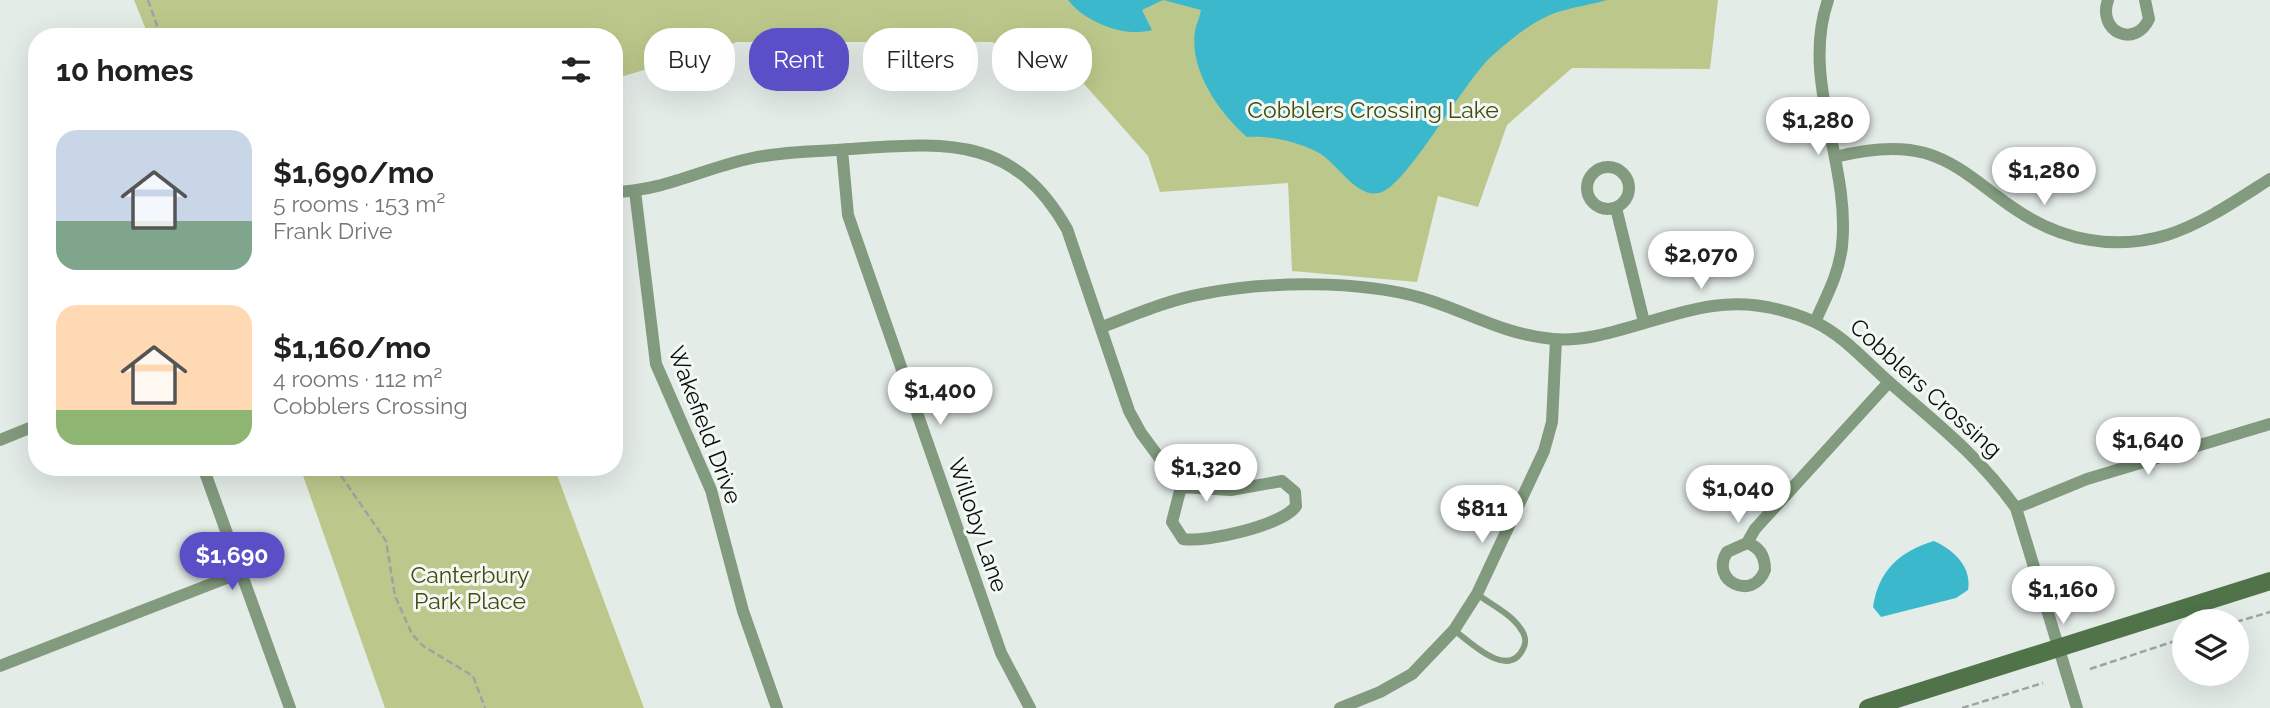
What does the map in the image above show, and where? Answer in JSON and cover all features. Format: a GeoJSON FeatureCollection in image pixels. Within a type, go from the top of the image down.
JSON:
{"type":"FeatureCollection","features":[{"type":"Feature","properties":{"kind":"street"},"geometry":{"type":"LineString","coordinates":[[1815,322],[1833,285],[1842,247],[1843,223],[1821,72],[1820,42],[1828,0]]}},
{"type":"Feature","properties":{"kind":"street"},"geometry":{"type":"LineString","coordinates":[[2108,0],[2105,8],[2108,23],[2119,33],[2129,34],[2139,32],[2149,19],[2145,0]]}},
{"type":"Feature","properties":{"kind":"street"},"geometry":{"type":"LineString","coordinates":[[623,191],[685,180],[747,159],[782,153],[923,145],[978,150],[1017,171],[1054,205],[1067,229],[1129,411],[1141,433],[1181,487]]}},
{"type":"Feature","properties":{"kind":"street","name":"Willoby Lane"},"geometry":{"type":"LineString","coordinates":[[842,150],[848,215],[1001,653],[1030,708]]}},
{"type":"Feature","properties":{"kind":"street"},"geometry":{"type":"LineString","coordinates":[[1835,157],[1864,151],[1923,153],[1949,162],[2033,220],[2074,239],[2102,242],[2165,235],[2205,219],[2270,179]]}},
{"type":"Feature","properties":{"kind":"street","name":"Wakefield Drive"},"geometry":{"type":"LineString","coordinates":[[635,191],[656,364],[711,490],[743,611],[777,708]]}},
{"type":"Feature","properties":{"kind":"street"},"geometry":{"type":"LineString","coordinates":[[1616,208],[1644,322]]}},
{"type":"Feature","properties":{"kind":"street","name":"Cobblers Crossing"},"geometry":{"type":"LineString","coordinates":[[1102,327],[1199,294],[1318,286],[1399,293],[1424,299],[1503,331],[1556,340],[1713,305],[1769,307],[1815,322],[1848,344],[1978,459],[2016,508],[2077,708]]}},
{"type":"Feature","properties":{"kind":"street"},"geometry":{"type":"LineString","coordinates":[[1340,708],[1380,692],[1412,674],[1454,631],[1477,594],[1544,451],[1552,422],[1556,340]]}},
{"type":"Feature","properties":{"kind":"street"},"geometry":{"type":"LineString","coordinates":[[1747,543],[1755,529],[1889,382]]}},
{"type":"Feature","properties":{"kind":"street"},"geometry":{"type":"LineString","coordinates":[[2016,508],[2087,479],[2270,424]]}},
{"type":"Feature","properties":{"kind":"street"},"geometry":{"type":"LineString","coordinates":[[0,440],[28,429]]}},
{"type":"Feature","properties":{"kind":"street"},"geometry":{"type":"LineString","coordinates":[[206,476],[290,708]]}},
{"type":"Feature","properties":{"kind":"street"},"geometry":{"type":"LineString","coordinates":[[1282,481],[1295,492],[1296,506],[1282,520],[1191,540],[1178,534],[1172,522],[1181,487],[1231,490],[1282,481]]}},
{"type":"Feature","properties":{"kind":"street"},"geometry":{"type":"LineString","coordinates":[[0,666],[242,572]]}},
{"type":"Feature","properties":{"kind":"street"},"geometry":{"type":"LineString","coordinates":[[1868,708],[2270,582]]}},
{"type":"Feature","properties":{"kind":"lane"},"geometry":{"type":"LineString","coordinates":[[1454,631],[1497,660],[1511,659],[1522,652],[1525,639],[1520,628],[1477,594]]}},
{"type":"Feature","properties":{"kind":"path"},"geometry":{"type":"LineString","coordinates":[[148,0],[158,28]]}},
{"type":"Feature","properties":{"kind":"path"},"geometry":{"type":"LineString","coordinates":[[341,476],[386,541],[395,596],[412,634],[424,646],[473,676],[485,708]]}},
{"type":"Feature","properties":{"kind":"path"},"geometry":{"type":"LineString","coordinates":[[2249,618],[2270,612]]}},
{"type":"Feature","properties":{"kind":"path"},"geometry":{"type":"LineString","coordinates":[[2090,669],[2172,642]]}},
{"type":"Feature","properties":{"kind":"path"},"geometry":{"type":"LineString","coordinates":[[1962,708],[2043,683]]}},
{"type":"Feature","properties":{"kind":"green space","name":"Cobblers Crossing Lake"},"geometry":{"type":"Polygon","coordinates":[[[134,0],[1718,0],[1710,69],[1572,68],[1507,125],[1478,207],[1438,196],[1417,282],[1292,271],[1288,183],[1160,192],[1148,156],[1090,91],[1092,28],[992,28],[992,42],[978,42],[978,28],[863,28],[863,42],[849,42],[849,28],[749,28],[749,42],[735,43],[735,28],[644,28],[644,70],[623,76],[623,28],[145,28],[134,0]]]}},
{"type":"Feature","properties":{"kind":"green space","name":"Canterbury Park Place"},"geometry":{"type":"Polygon","coordinates":[[[303,476],[557,476],[644,708],[385,708],[303,476]]]}},
{"type":"Feature","properties":{"kind":"water"},"geometry":{"type":"Polygon","coordinates":[[[1068,0],[1163,0],[1142,10],[1152,30],[1129,32],[1095,21],[1068,0]]]}},
{"type":"Feature","properties":{"kind":"water","name":"Cobblers Crossing Lake"},"geometry":{"type":"Polygon","coordinates":[[[1163,0],[1607,0],[1547,16],[1507,43],[1481,68],[1404,173],[1390,187],[1379,193],[1371,193],[1355,185],[1326,158],[1311,149],[1274,138],[1247,137],[1236,127],[1208,90],[1201,75],[1194,46],[1201,10],[1163,0]]]}},
{"type":"Feature","properties":{"kind":"water"},"geometry":{"type":"Polygon","coordinates":[[[1934,541],[1960,560],[1967,574],[1968,590],[1956,598],[1881,617],[1873,607],[1886,573],[1911,550],[1934,541]]]}}]}
